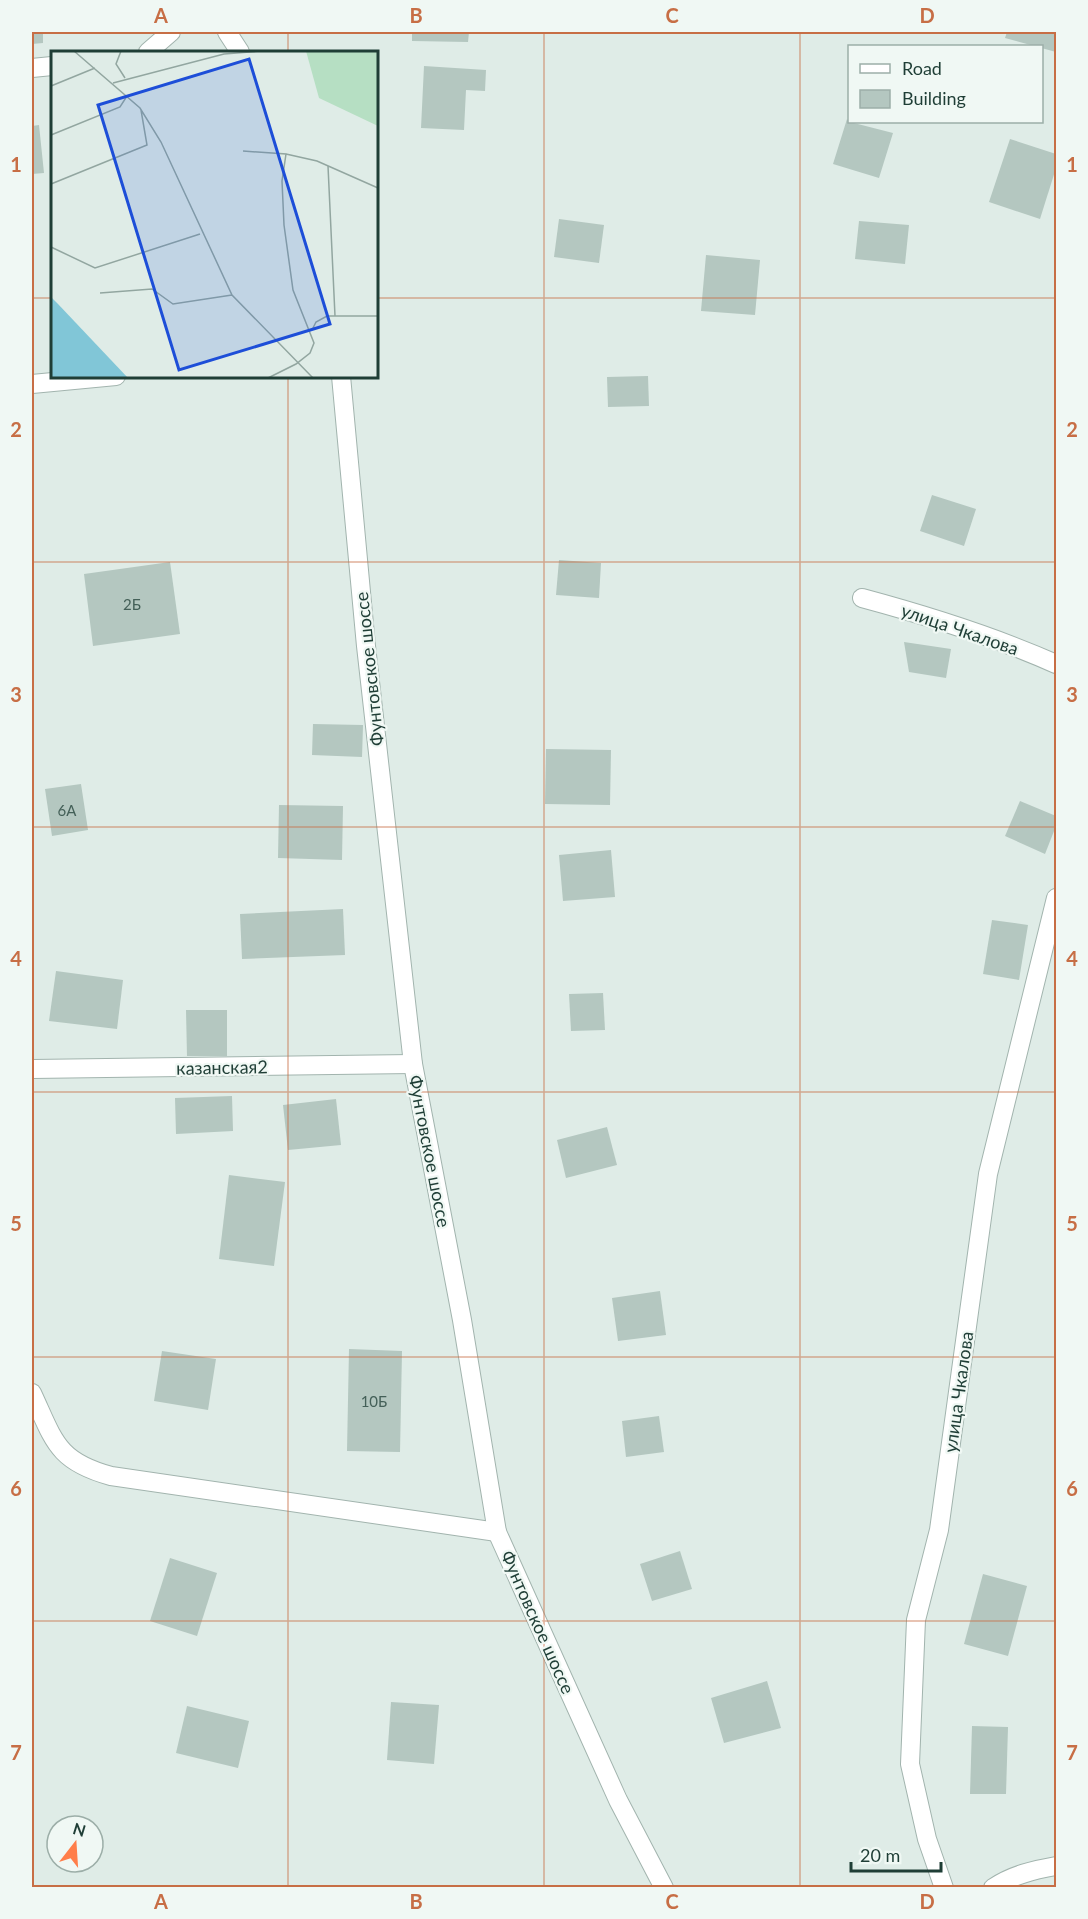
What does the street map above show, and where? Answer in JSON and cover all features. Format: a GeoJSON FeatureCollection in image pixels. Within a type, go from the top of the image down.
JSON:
{"type":"FeatureCollection","features":[{"type":"Feature","properties":{"kind":"street"},"geometry":{"type":"LineString","coordinates":[[149,51],[171,32]]}},
{"type":"Feature","properties":{"kind":"street"},"geometry":{"type":"LineString","coordinates":[[227,32],[239,51]]}},
{"type":"Feature","properties":{"kind":"street"},"geometry":{"type":"LineString","coordinates":[[32,68],[51,66]]}},
{"type":"Feature","properties":{"kind":"street"},"geometry":{"type":"LineString","coordinates":[[32,384],[95,378]]}},
{"type":"Feature","properties":{"kind":"street","name":"Фунтовское шоссе"},"geometry":{"type":"LineString","coordinates":[[341,378],[366,646],[413,1064],[462,1320],[497,1532],[618,1800],[663,1887]]}},
{"type":"Feature","properties":{"kind":"street","name":"улица Чкалова"},"geometry":{"type":"LineString","coordinates":[[862,598],[933,617],[1020,648],[1056,664]]}},
{"type":"Feature","properties":{"kind":"street","name":"улица Чкалова"},"geometry":{"type":"LineString","coordinates":[[944,1887],[927,1839],[910,1764],[916,1620],[939,1530],[988,1174],[1056,898]]}},
{"type":"Feature","properties":{"kind":"street","name":"казанская2"},"geometry":{"type":"LineString","coordinates":[[32,1069],[413,1064]]}},
{"type":"Feature","properties":{"kind":"street"},"geometry":{"type":"LineString","coordinates":[[32,1393],[54,1441],[63,1453],[74,1462],[94,1471],[111,1476],[497,1532]]}},
{"type":"Feature","properties":{"kind":"street"},"geometry":{"type":"LineString","coordinates":[[993,1887],[1012,1877],[1056,1866]]}},
{"type":"Feature","properties":{"kind":"building"},"geometry":{"type":"Polygon","coordinates":[[[32,32],[43,32],[43,43],[32,44],[32,32]]]}},
{"type":"Feature","properties":{"kind":"building"},"geometry":{"type":"Polygon","coordinates":[[[412,32],[469,32],[468,42],[412,41],[412,32]]]}},
{"type":"Feature","properties":{"kind":"building"},"geometry":{"type":"Polygon","coordinates":[[[1007,32],[1056,32],[1056,52],[1043,48],[1043,45],[1030,45],[1005,38],[1007,32]]]}},
{"type":"Feature","properties":{"kind":"building"},"geometry":{"type":"Polygon","coordinates":[[[424,66],[486,70],[485,91],[466,90],[464,130],[421,128],[424,66]]]}},
{"type":"Feature","properties":{"kind":"building"},"geometry":{"type":"Polygon","coordinates":[[[847,119],[848,123],[893,133],[879,178],[833,164],[847,119]]]}},
{"type":"Feature","properties":{"kind":"building"},"geometry":{"type":"Polygon","coordinates":[[[39,125],[44,173],[32,174],[32,126],[39,125]]]}},
{"type":"Feature","properties":{"kind":"building"},"geometry":{"type":"Polygon","coordinates":[[[1010,139],[1056,154],[1056,168],[1040,219],[989,202],[1010,139]]]}},
{"type":"Feature","properties":{"kind":"building"},"geometry":{"type":"Polygon","coordinates":[[[559,219],[604,225],[599,263],[554,257],[559,219]]]}},
{"type":"Feature","properties":{"kind":"building"},"geometry":{"type":"Polygon","coordinates":[[[859,221],[909,225],[905,264],[855,259],[859,221]]]}},
{"type":"Feature","properties":{"kind":"building"},"geometry":{"type":"Polygon","coordinates":[[[706,255],[760,260],[755,315],[701,311],[706,255]]]}},
{"type":"Feature","properties":{"kind":"building"},"geometry":{"type":"Polygon","coordinates":[[[648,376],[649,406],[608,407],[607,377],[648,376]]]}},
{"type":"Feature","properties":{"kind":"building"},"geometry":{"type":"Polygon","coordinates":[[[932,495],[976,509],[964,546],[920,531],[932,495]]]}},
{"type":"Feature","properties":{"kind":"building"},"geometry":{"type":"Polygon","coordinates":[[[559,560],[601,563],[599,598],[556,595],[559,560]]]}},
{"type":"Feature","properties":{"kind":"building"},"geometry":{"type":"Polygon","coordinates":[[[170,562],[180,634],[93,646],[84,574],[170,562]]]}},
{"type":"Feature","properties":{"kind":"building"},"geometry":{"type":"Polygon","coordinates":[[[904,642],[951,649],[946,678],[909,672],[904,642]]]}},
{"type":"Feature","properties":{"kind":"building"},"geometry":{"type":"Polygon","coordinates":[[[313,724],[363,725],[362,757],[312,755],[313,724]]]}},
{"type":"Feature","properties":{"kind":"building"},"geometry":{"type":"Polygon","coordinates":[[[546,749],[611,750],[610,805],[545,804],[546,749]]]}},
{"type":"Feature","properties":{"kind":"building"},"geometry":{"type":"Polygon","coordinates":[[[81,784],[88,830],[52,836],[45,789],[81,784]]]}},
{"type":"Feature","properties":{"kind":"building"},"geometry":{"type":"Polygon","coordinates":[[[1020,801],[1056,816],[1056,826],[1045,854],[1005,836],[1020,801]]]}},
{"type":"Feature","properties":{"kind":"building"},"geometry":{"type":"Polygon","coordinates":[[[279,805],[343,806],[342,860],[278,858],[279,805]]]}},
{"type":"Feature","properties":{"kind":"building"},"geometry":{"type":"Polygon","coordinates":[[[611,850],[615,897],[563,901],[559,855],[611,850]]]}},
{"type":"Feature","properties":{"kind":"building"},"geometry":{"type":"Polygon","coordinates":[[[343,909],[345,955],[242,959],[240,914],[343,909]]]}},
{"type":"Feature","properties":{"kind":"building"},"geometry":{"type":"Polygon","coordinates":[[[992,920],[1028,925],[1019,980],[983,974],[992,920]]]}},
{"type":"Feature","properties":{"kind":"building"},"geometry":{"type":"Polygon","coordinates":[[[56,971],[123,980],[117,1029],[49,1021],[56,971]]]}},
{"type":"Feature","properties":{"kind":"building"},"geometry":{"type":"Polygon","coordinates":[[[603,993],[605,1030],[571,1031],[569,994],[603,993]]]}},
{"type":"Feature","properties":{"kind":"building"},"geometry":{"type":"Polygon","coordinates":[[[186,1010],[227,1010],[227,1056],[187,1056],[186,1010]]]}},
{"type":"Feature","properties":{"kind":"building"},"geometry":{"type":"Polygon","coordinates":[[[232,1096],[233,1131],[176,1134],[175,1098],[232,1096]]]}},
{"type":"Feature","properties":{"kind":"building"},"geometry":{"type":"Polygon","coordinates":[[[336,1099],[341,1145],[288,1150],[283,1105],[336,1099]]]}},
{"type":"Feature","properties":{"kind":"building"},"geometry":{"type":"Polygon","coordinates":[[[607,1127],[617,1165],[566,1178],[557,1140],[607,1127]]]}},
{"type":"Feature","properties":{"kind":"building"},"geometry":{"type":"Polygon","coordinates":[[[229,1175],[285,1182],[274,1266],[219,1259],[229,1175]]]}},
{"type":"Feature","properties":{"kind":"building"},"geometry":{"type":"Polygon","coordinates":[[[660,1291],[666,1335],[618,1341],[612,1298],[660,1291]]]}},
{"type":"Feature","properties":{"kind":"building"},"geometry":{"type":"Polygon","coordinates":[[[349,1349],[402,1351],[400,1452],[347,1451],[349,1349]]]}},
{"type":"Feature","properties":{"kind":"building"},"geometry":{"type":"Polygon","coordinates":[[[162,1351],[216,1359],[208,1410],[154,1401],[162,1351]]]}},
{"type":"Feature","properties":{"kind":"building"},"geometry":{"type":"Polygon","coordinates":[[[659,1416],[664,1452],[626,1457],[622,1421],[659,1416]]]}},
{"type":"Feature","properties":{"kind":"building"},"geometry":{"type":"Polygon","coordinates":[[[680,1551],[692,1589],[652,1601],[640,1564],[680,1551]]]}},
{"type":"Feature","properties":{"kind":"building"},"geometry":{"type":"Polygon","coordinates":[[[170,1558],[217,1573],[197,1636],[150,1621],[170,1558]]]}},
{"type":"Feature","properties":{"kind":"building"},"geometry":{"type":"Polygon","coordinates":[[[983,1574],[1027,1586],[1008,1656],[964,1644],[983,1574]]]}},
{"type":"Feature","properties":{"kind":"building"},"geometry":{"type":"Polygon","coordinates":[[[767,1681],[781,1728],[724,1743],[711,1698],[767,1681]]]}},
{"type":"Feature","properties":{"kind":"building"},"geometry":{"type":"Polygon","coordinates":[[[391,1702],[439,1705],[434,1764],[387,1760],[391,1702]]]}},
{"type":"Feature","properties":{"kind":"building"},"geometry":{"type":"Polygon","coordinates":[[[187,1706],[249,1721],[238,1768],[176,1753],[187,1706]]]}},
{"type":"Feature","properties":{"kind":"building"},"geometry":{"type":"Polygon","coordinates":[[[972,1726],[1008,1727],[1006,1794],[970,1794],[972,1726]]]}}]}
